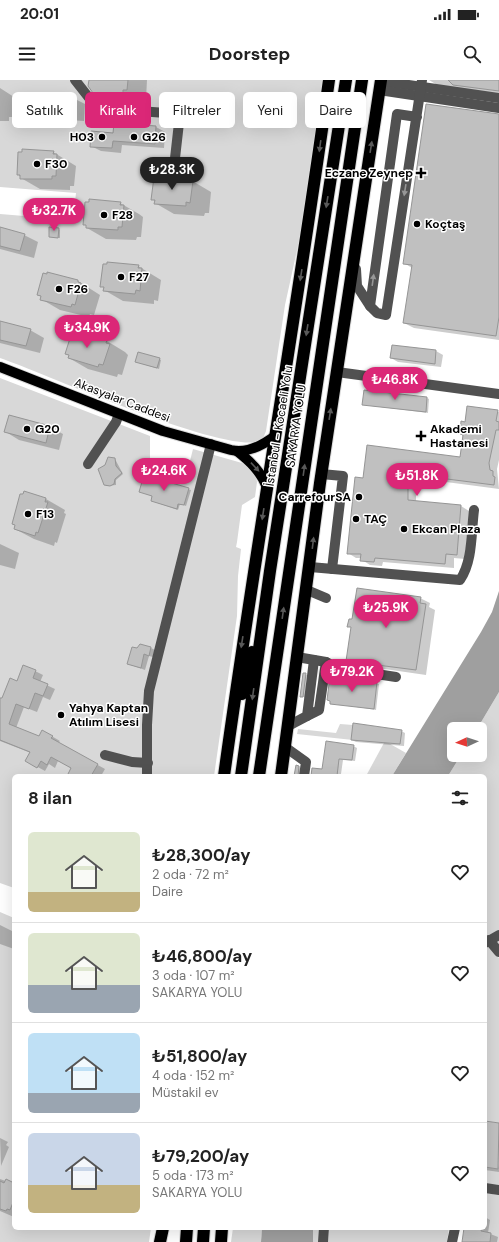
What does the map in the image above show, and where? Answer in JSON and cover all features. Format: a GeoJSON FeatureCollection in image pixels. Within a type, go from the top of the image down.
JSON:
{"type":"FeatureCollection","features":[{"type":"Feature","properties":{"kind":"highway"},"geometry":{"type":"LineString","coordinates":[[225,771],[241,648],[308,234],[329,80]]}},
{"type":"Feature","properties":{"kind":"highway","name":"İstanbul - Kocaeli Yolu"},"geometry":{"type":"LineString","coordinates":[[241,774],[270,571],[346,80]]}},
{"type":"Feature","properties":{"kind":"highway","name":"SAKARYA YOLU"},"geometry":{"type":"LineString","coordinates":[[260,774],[362,80]]}},
{"type":"Feature","properties":{"kind":"highway"},"geometry":{"type":"LineString","coordinates":[[281,774],[322,474],[380,84]]}},
{"type":"Feature","properties":{"kind":"highway"},"geometry":{"type":"LineString","coordinates":[[225,771],[270,571]]}},
{"type":"Feature","properties":{"kind":"highway"},"geometry":{"type":"LineString","coordinates":[[160,1242],[163,1230]]}},
{"type":"Feature","properties":{"kind":"highway"},"geometry":{"type":"LineString","coordinates":[[168,1242],[169,1230]]}},
{"type":"Feature","properties":{"kind":"highway"},"geometry":{"type":"LineString","coordinates":[[186,1242],[187,1230]]}},
{"type":"Feature","properties":{"kind":"highway"},"geometry":{"type":"LineString","coordinates":[[203,1242],[204,1230]]}},
{"type":"Feature","properties":{"kind":"highway"},"geometry":{"type":"LineString","coordinates":[[221,1242],[222,1230]]}},
{"type":"Feature","properties":{"kind":"main road","name":"Akasyalar Caddesi"},"geometry":{"type":"LineString","coordinates":[[0,367],[163,431],[236,451]]}},
{"type":"Feature","properties":{"kind":"main road"},"geometry":{"type":"LineString","coordinates":[[236,451],[249,450],[265,444],[275,436]]}},
{"type":"Feature","properties":{"kind":"main road"},"geometry":{"type":"LineString","coordinates":[[236,451],[252,463],[262,474],[267,487]]}},
{"type":"Feature","properties":{"kind":"street"},"geometry":{"type":"LineString","coordinates":[[75,80],[97,108],[180,114],[174,167]]}},
{"type":"Feature","properties":{"kind":"street"},"geometry":{"type":"LineString","coordinates":[[380,84],[421,87],[499,98]]}},
{"type":"Feature","properties":{"kind":"street"},"geometry":{"type":"LineString","coordinates":[[421,87],[499,108]]}},
{"type":"Feature","properties":{"kind":"street"},"geometry":{"type":"LineString","coordinates":[[355,252],[357,286],[370,306],[377,313],[386,315],[421,87]]}},
{"type":"Feature","properties":{"kind":"street"},"geometry":{"type":"LineString","coordinates":[[370,306],[397,114],[416,116]]}},
{"type":"Feature","properties":{"kind":"street"},"geometry":{"type":"LineString","coordinates":[[337,372],[499,394]]}},
{"type":"Feature","properties":{"kind":"street"},"geometry":{"type":"LineString","coordinates":[[88,464],[116,422],[119,414]]}},
{"type":"Feature","properties":{"kind":"street"},"geometry":{"type":"LineString","coordinates":[[147,774],[146,725],[149,691],[211,444]]}},
{"type":"Feature","properties":{"kind":"street"},"geometry":{"type":"LineString","coordinates":[[322,474],[344,476],[332,569]]}},
{"type":"Feature","properties":{"kind":"street"},"geometry":{"type":"LineString","coordinates":[[310,567],[460,580],[465,572],[468,559],[474,510]]}},
{"type":"Feature","properties":{"kind":"street"},"geometry":{"type":"LineString","coordinates":[[307,590],[326,598]]}},
{"type":"Feature","properties":{"kind":"street"},"geometry":{"type":"LineString","coordinates":[[297,657],[326,662],[337,668],[396,677]]}},
{"type":"Feature","properties":{"kind":"street"},"geometry":{"type":"LineString","coordinates":[[307,716],[314,660]]}},
{"type":"Feature","properties":{"kind":"street"},"geometry":{"type":"LineString","coordinates":[[288,726],[319,710],[326,662]]}},
{"type":"Feature","properties":{"kind":"street"},"geometry":{"type":"LineString","coordinates":[[285,747],[306,762],[304,774]]}},
{"type":"Feature","properties":{"kind":"street"},"geometry":{"type":"LineString","coordinates":[[105,755],[125,761],[148,763]]}},
{"type":"Feature","properties":{"kind":"street"},"geometry":{"type":"LineString","coordinates":[[499,935],[487,942],[499,952]]}},
{"type":"Feature","properties":{"kind":"street"},"geometry":{"type":"LineString","coordinates":[[487,1188],[499,1190]]}},
{"type":"Feature","properties":{"kind":"street"},"geometry":{"type":"LineString","coordinates":[[323,1242],[324,1230]]}},
{"type":"Feature","properties":{"kind":"street"},"geometry":{"type":"LineString","coordinates":[[452,1242],[455,1230]]}},
{"type":"Feature","properties":{"kind":"shaded area"},"geometry":{"type":"Polygon","coordinates":[[[0,80],[323,80],[321,92],[305,92],[305,128],[316,128],[301,232],[285,305],[266,431],[262,441],[242,442],[212,436],[175,425],[134,411],[0,358],[0,214],[73,220],[76,193],[0,187],[0,80]]]}},
{"type":"Feature","properties":{"kind":"shaded area"},"geometry":{"type":"Polygon","coordinates":[[[0,378],[150,436],[150,460],[188,469],[193,449],[242,463],[255,472],[257,482],[255,497],[242,505],[236,547],[241,549],[238,576],[237,616],[214,774],[12,774],[12,887],[0,883],[0,378]]]}},
{"type":"Feature","properties":{"kind":"shaded area"},"geometry":{"type":"Polygon","coordinates":[[[499,591],[499,692],[481,722],[447,722],[447,762],[457,762],[449,774],[393,774],[492,612],[499,591]]]}},
{"type":"Feature","properties":{"kind":"shaded area"},"geometry":{"type":"Polygon","coordinates":[[[499,692],[499,948],[487,944],[487,774],[449,774],[457,762],[487,762],[487,722],[481,722],[499,692]]]}},
{"type":"Feature","properties":{"kind":"shaded area"},"geometry":{"type":"Polygon","coordinates":[[[340,724],[353,725],[353,740],[297,734],[298,729],[336,733],[340,724]]]}},
{"type":"Feature","properties":{"kind":"shaded area"},"geometry":{"type":"Polygon","coordinates":[[[385,741],[406,753],[393,774],[367,774],[385,741]]]}},
{"type":"Feature","properties":{"kind":"shaded area"},"geometry":{"type":"Polygon","coordinates":[[[0,912],[12,917],[12,1230],[151,1230],[149,1242],[0,1242],[0,912]]]}},
{"type":"Feature","properties":{"kind":"shaded area"},"geometry":{"type":"Polygon","coordinates":[[[487,945],[499,958],[499,1123],[487,1121],[487,945]]]}},
{"type":"Feature","properties":{"kind":"shaded area"},"geometry":{"type":"Polygon","coordinates":[[[499,1164],[499,1185],[487,1184],[487,1167],[498,1169],[499,1164]]]}},
{"type":"Feature","properties":{"kind":"shaded area"},"geometry":{"type":"Polygon","coordinates":[[[487,1193],[499,1195],[499,1242],[490,1242],[491,1233],[481,1231],[487,1230],[487,1193]]]}},
{"type":"Feature","properties":{"kind":"shaded area"},"geometry":{"type":"Polygon","coordinates":[[[233,1230],[262,1230],[261,1242],[231,1242],[233,1230]]]}},
{"type":"Feature","properties":{"kind":"shaded area"},"geometry":{"type":"Polygon","coordinates":[[[262,1230],[313,1230],[313,1242],[261,1242],[262,1230]]]}},
{"type":"Feature","properties":{"kind":"shaded area"},"geometry":{"type":"Polygon","coordinates":[[[313,1230],[320,1230],[320,1242],[313,1242],[313,1230]]]}},
{"type":"Feature","properties":{"kind":"shaded area"},"geometry":{"type":"Polygon","coordinates":[[[329,1230],[449,1230],[447,1242],[328,1242],[329,1230]]]}},
{"type":"Feature","properties":{"kind":"building"},"geometry":{"type":"Polygon","coordinates":[[[89,80],[128,80],[127,90],[123,90],[123,92],[92,92],[88,86],[89,80]]]}},
{"type":"Feature","properties":{"kind":"building"},"geometry":{"type":"Polygon","coordinates":[[[448,80],[499,80],[499,91],[453,85],[448,80]]]}},
{"type":"Feature","properties":{"kind":"building"},"geometry":{"type":"Polygon","coordinates":[[[426,104],[499,114],[499,317],[496,336],[403,323],[412,265],[403,264],[426,104]]]}},
{"type":"Feature","properties":{"kind":"building","name":"G26"},"geometry":{"type":"Polygon","coordinates":[[[151,126],[156,126],[155,144],[113,141],[112,148],[90,147],[91,131],[113,133],[114,128],[151,128],[151,126]]]}},
{"type":"Feature","properties":{"kind":"building","name":"F30"},"geometry":{"type":"Polygon","coordinates":[[[22,149],[54,151],[53,154],[57,154],[56,176],[52,176],[52,179],[20,179],[20,175],[17,175],[18,152],[22,152],[22,149]]]}},
{"type":"Feature","properties":{"kind":"building"},"geometry":{"type":"Polygon","coordinates":[[[157,175],[189,178],[189,180],[193,181],[190,203],[186,202],[186,206],[154,204],[155,200],[151,200],[154,177],[157,177],[157,175]]]}},
{"type":"Feature","properties":{"kind":"building","name":"F28"},"geometry":{"type":"Polygon","coordinates":[[[89,199],[121,202],[120,205],[124,205],[122,227],[118,227],[118,230],[86,228],[86,225],[83,225],[85,202],[89,202],[89,199]]]}},
{"type":"Feature","properties":{"kind":"building"},"geometry":{"type":"Polygon","coordinates":[[[0,227],[25,234],[20,251],[0,246],[0,227]]]}},
{"type":"Feature","properties":{"kind":"building"},"geometry":{"type":"Polygon","coordinates":[[[49,227],[59,228],[58,238],[49,237],[49,227]]]}},
{"type":"Feature","properties":{"kind":"building","name":"F27"},"geometry":{"type":"Polygon","coordinates":[[[107,262],[139,265],[138,268],[142,268],[140,291],[136,290],[135,294],[103,291],[104,287],[100,287],[103,264],[107,264],[107,262]]]}},
{"type":"Feature","properties":{"kind":"building","name":"F26"},"geometry":{"type":"Polygon","coordinates":[[[47,272],[78,280],[78,282],[81,283],[75,305],[72,304],[71,307],[40,300],[41,296],[37,295],[43,273],[47,274],[47,272]]]}},
{"type":"Feature","properties":{"kind":"building"},"geometry":{"type":"Polygon","coordinates":[[[0,321],[31,329],[26,346],[0,340],[0,321]]]}},
{"type":"Feature","properties":{"kind":"building"},"geometry":{"type":"Polygon","coordinates":[[[77,331],[107,340],[106,343],[110,344],[103,365],[99,364],[98,367],[68,358],[69,355],[65,354],[72,332],[76,333],[77,331]]]}},
{"type":"Feature","properties":{"kind":"building"},"geometry":{"type":"Polygon","coordinates":[[[392,345],[436,350],[435,364],[390,358],[392,345]]]}},
{"type":"Feature","properties":{"kind":"building"},"geometry":{"type":"Polygon","coordinates":[[[138,352],[160,358],[157,368],[135,362],[138,352]]]}},
{"type":"Feature","properties":{"kind":"building"},"geometry":{"type":"Polygon","coordinates":[[[364,390],[427,397],[426,412],[362,405],[364,390]]]}},
{"type":"Feature","properties":{"kind":"building"},"geometry":{"type":"Polygon","coordinates":[[[467,406],[498,410],[496,421],[499,422],[499,430],[496,430],[489,463],[490,470],[493,471],[493,476],[495,477],[494,485],[408,474],[408,500],[461,505],[457,555],[446,554],[445,564],[375,558],[374,562],[360,561],[361,554],[347,554],[355,477],[363,478],[367,445],[460,457],[463,435],[460,434],[461,421],[465,422],[467,406]]]}},
{"type":"Feature","properties":{"kind":"building","name":"G20"},"geometry":{"type":"Polygon","coordinates":[[[9,415],[50,426],[46,443],[4,432],[9,415]]]}},
{"type":"Feature","properties":{"kind":"building"},"geometry":{"type":"Polygon","coordinates":[[[108,457],[115,458],[116,466],[122,473],[115,479],[114,484],[110,486],[104,485],[98,469],[105,465],[108,457]]]}},
{"type":"Feature","properties":{"kind":"building"},"geometry":{"type":"Polygon","coordinates":[[[144,475],[189,488],[184,505],[178,504],[177,509],[151,501],[152,496],[139,492],[144,475]]]}},
{"type":"Feature","properties":{"kind":"building","name":"F13"},"geometry":{"type":"Polygon","coordinates":[[[24,491],[46,498],[45,502],[48,502],[38,533],[36,532],[35,536],[14,529],[15,525],[12,524],[20,494],[23,494],[24,491]]]}},
{"type":"Feature","properties":{"kind":"building"},"geometry":{"type":"Polygon","coordinates":[[[357,588],[421,597],[420,603],[426,604],[416,670],[346,661],[351,627],[347,627],[349,619],[352,619],[357,588]]]}},
{"type":"Feature","properties":{"kind":"building"},"geometry":{"type":"Polygon","coordinates":[[[140,644],[151,647],[149,656],[144,654],[141,668],[127,664],[132,647],[137,648],[140,644]]]}},
{"type":"Feature","properties":{"kind":"building"},"geometry":{"type":"Polygon","coordinates":[[[23,665],[36,670],[33,678],[48,684],[43,696],[35,693],[29,709],[16,704],[9,724],[39,736],[42,730],[53,736],[51,738],[98,764],[92,774],[68,774],[71,768],[51,757],[47,765],[41,761],[37,768],[25,761],[30,752],[0,740],[0,698],[2,698],[10,678],[17,681],[23,665]]]}},
{"type":"Feature","properties":{"kind":"building"},"geometry":{"type":"Polygon","coordinates":[[[303,673],[306,673],[303,697],[300,697],[303,673]]]}},
{"type":"Feature","properties":{"kind":"building"},"geometry":{"type":"Polygon","coordinates":[[[330,676],[377,682],[374,709],[330,704],[330,701],[327,700],[330,676]]]}},
{"type":"Feature","properties":{"kind":"building"},"geometry":{"type":"Polygon","coordinates":[[[353,723],[402,730],[400,744],[351,740],[353,723]]]}},
{"type":"Feature","properties":{"kind":"building"},"geometry":{"type":"Polygon","coordinates":[[[326,741],[354,745],[352,760],[339,759],[337,774],[311,774],[312,768],[322,769],[326,741]]]}},
{"type":"Feature","properties":{"kind":"building"},"geometry":{"type":"Polygon","coordinates":[[[296,765],[299,766],[298,774],[294,774],[296,765]]]}},
{"type":"Feature","properties":{"kind":"building"},"geometry":{"type":"Polygon","coordinates":[[[487,1121],[499,1123],[498,1169],[487,1167],[487,1121]]]}},
{"type":"Feature","properties":{"kind":"building"},"geometry":{"type":"Polygon","coordinates":[[[6,1179],[12,1182],[12,1205],[10,1210],[7,1209],[6,1211],[0,1209],[0,1181],[4,1183],[6,1179]]]}},
{"type":"Feature","properties":{"kind":"building"},"geometry":{"type":"Polygon","coordinates":[[[464,1230],[481,1230],[491,1233],[490,1242],[462,1242],[464,1230]]]}},
{"type":"Feature","properties":{"kind":"place","name":"H03"},"geometry":{"type":"Point","coordinates":[102,137]}},
{"type":"Feature","properties":{"kind":"place","name":"G26"},"geometry":{"type":"Point","coordinates":[134,137]}},
{"type":"Feature","properties":{"kind":"place","name":"F30"},"geometry":{"type":"Point","coordinates":[37,164]}},
{"type":"Feature","properties":{"kind":"place","name":"Eczane Zeynep"},"geometry":{"type":"Point","coordinates":[421,173]}},
{"type":"Feature","properties":{"kind":"place","name":"F28"},"geometry":{"type":"Point","coordinates":[104,215]}},
{"type":"Feature","properties":{"kind":"place","name":"Koçtaş"},"geometry":{"type":"Point","coordinates":[417,224]}},
{"type":"Feature","properties":{"kind":"place","name":"F27"},"geometry":{"type":"Point","coordinates":[121,277]}},
{"type":"Feature","properties":{"kind":"place","name":"F26"},"geometry":{"type":"Point","coordinates":[59,289]}},
{"type":"Feature","properties":{"kind":"place","name":"G20"},"geometry":{"type":"Point","coordinates":[27,429]}},
{"type":"Feature","properties":{"kind":"place","name":"Akademi Hastanesi"},"geometry":{"type":"Point","coordinates":[421,436]}},
{"type":"Feature","properties":{"kind":"place","name":"CarrefourSA"},"geometry":{"type":"Point","coordinates":[359,497]}},
{"type":"Feature","properties":{"kind":"place","name":"F13"},"geometry":{"type":"Point","coordinates":[28,514]}},
{"type":"Feature","properties":{"kind":"place","name":"TAÇ"},"geometry":{"type":"Point","coordinates":[356,519]}},
{"type":"Feature","properties":{"kind":"place","name":"Ekcan Plaza"},"geometry":{"type":"Point","coordinates":[404,529]}},
{"type":"Feature","properties":{"kind":"place","name":"Yahya Kaptan Atılım Lisesi"},"geometry":{"type":"Point","coordinates":[61,715]}}]}
